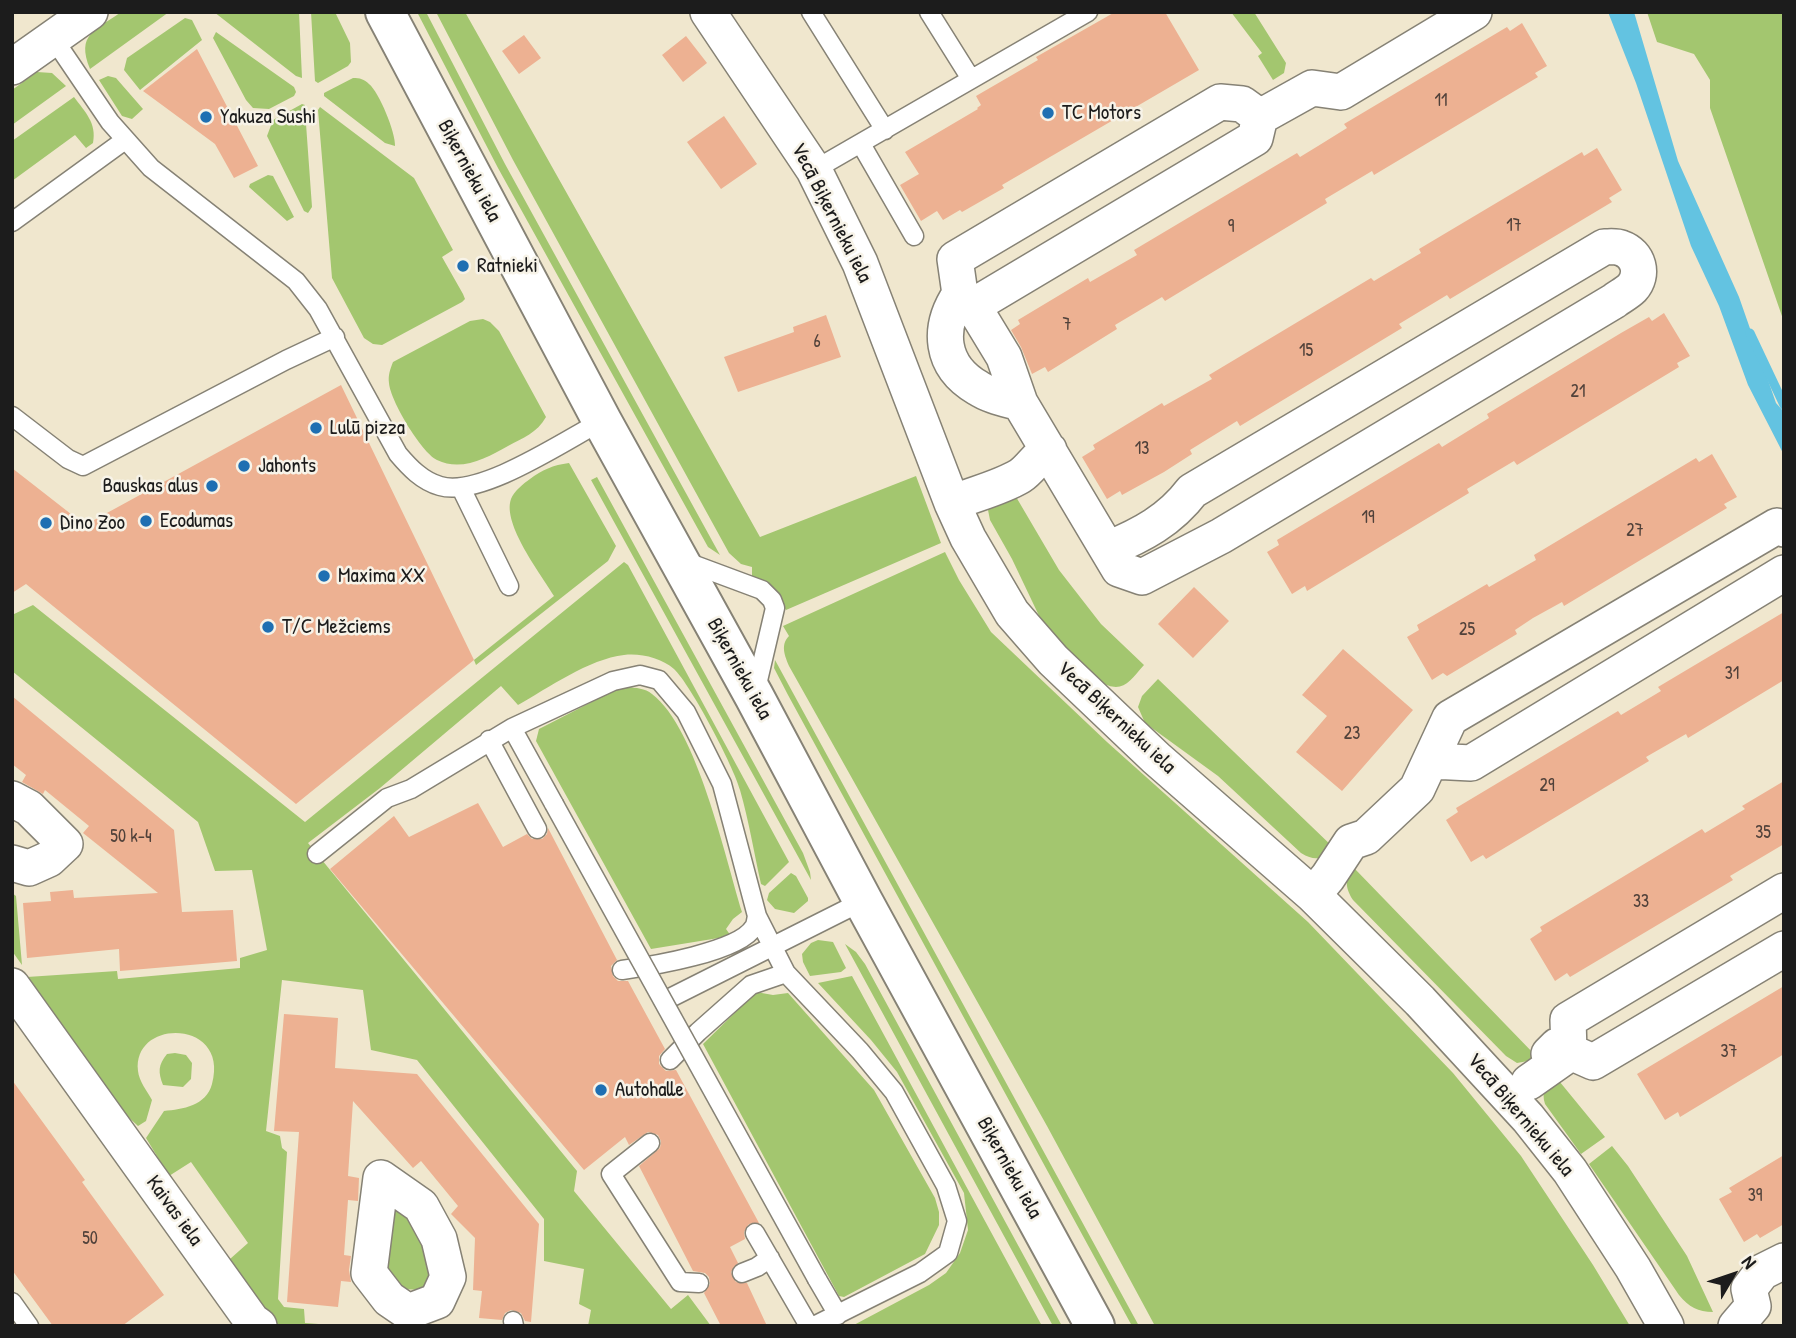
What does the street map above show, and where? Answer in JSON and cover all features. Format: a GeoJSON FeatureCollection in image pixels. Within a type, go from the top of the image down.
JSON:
{"type":"FeatureCollection","features":[{"type":"Feature","properties":{"kind":"main road","name":"Biķernieku iela"},"geometry":{"type":"LineString","coordinates":[[385,12],[602,421],[754,695],[1095,1326]]}},
{"type":"Feature","properties":{"kind":"street"},"geometry":{"type":"LineString","coordinates":[[12,67],[90,12]]}},
{"type":"Feature","properties":{"kind":"street","name":"Vecā Biķernieku iela"},"geometry":{"type":"LineString","coordinates":[[708,12],[814,170],[860,263],[965,497],[968,538],[1012,612],[1053,660],[1156,758],[1321,886],[1420,1001],[1519,1090],[1633,1268],[1666,1326]]}},
{"type":"Feature","properties":{"kind":"street"},"geometry":{"type":"LineString","coordinates":[[1020,403],[981,390],[964,379],[954,366],[946,348],[945,330],[950,309],[1255,138],[1260,117],[1312,88],[1341,92],[1474,12]]}},
{"type":"Feature","properties":{"kind":"street"},"geometry":{"type":"LineString","coordinates":[[1108,549],[1134,538],[1178,510],[1192,491],[1604,247],[1620,248],[1630,253],[1639,265],[1638,278],[1632,288],[1614,301],[1221,536],[1142,577],[1119,569],[1042,454],[1004,357],[967,300],[955,259],[1220,102],[1242,104],[1260,117]]}},
{"type":"Feature","properties":{"kind":"street"},"geometry":{"type":"LineString","coordinates":[[965,497],[1020,476],[1029,470],[1042,454]]}},
{"type":"Feature","properties":{"kind":"street"},"geometry":{"type":"LineString","coordinates":[[1321,886],[1351,842],[1366,836],[1417,789],[1450,718],[1777,526],[1784,529]]}},
{"type":"Feature","properties":{"kind":"street"},"geometry":{"type":"LineString","coordinates":[[1432,761],[1471,763],[1784,573]]}},
{"type":"Feature","properties":{"kind":"street"},"geometry":{"type":"LineString","coordinates":[[12,799],[29,808],[65,844],[49,859],[29,868],[12,863]]}},
{"type":"Feature","properties":{"kind":"street"},"geometry":{"type":"LineString","coordinates":[[1563,1057],[1567,1020],[1784,891]]}},
{"type":"Feature","properties":{"kind":"street"},"geometry":{"type":"LineString","coordinates":[[1563,1057],[1593,1062],[1784,949]]}},
{"type":"Feature","properties":{"kind":"street","name":"Kaivas iela"},"geometry":{"type":"LineString","coordinates":[[12,986],[252,1321],[259,1326]]}},
{"type":"Feature","properties":{"kind":"street"},"geometry":{"type":"LineString","coordinates":[[1519,1090],[1557,1046],[1563,1057]]}},
{"type":"Feature","properties":{"kind":"street"},"geometry":{"type":"LineString","coordinates":[[1712,1326],[1733,1308],[1757,1312],[1749,1289],[1762,1272],[1784,1261]]}},
{"type":"Feature","properties":{"kind":"lane"},"geometry":{"type":"LineString","coordinates":[[811,12],[885,130]]}},
{"type":"Feature","properties":{"kind":"lane"},"geometry":{"type":"LineString","coordinates":[[929,12],[971,79]]}},
{"type":"Feature","properties":{"kind":"lane"},"geometry":{"type":"LineString","coordinates":[[814,170],[1088,12]]}},
{"type":"Feature","properties":{"kind":"lane"},"geometry":{"type":"LineString","coordinates":[[53,38],[110,122],[151,168],[296,281],[335,337],[398,454],[409,468],[440,486],[475,486],[498,478],[602,421]]}},
{"type":"Feature","properties":{"kind":"lane"},"geometry":{"type":"LineString","coordinates":[[12,222],[125,140]]}},
{"type":"Feature","properties":{"kind":"lane"},"geometry":{"type":"LineString","coordinates":[[861,144],[914,236]]}},
{"type":"Feature","properties":{"kind":"lane"},"geometry":{"type":"LineString","coordinates":[[12,416],[68,459],[83,466],[335,337]]}},
{"type":"Feature","properties":{"kind":"lane"},"geometry":{"type":"LineString","coordinates":[[461,488],[509,586]]}},
{"type":"Feature","properties":{"kind":"lane"},"geometry":{"type":"LineString","coordinates":[[679,560],[762,590],[772,600],[775,608],[754,695]]}},
{"type":"Feature","properties":{"kind":"lane"},"geometry":{"type":"LineString","coordinates":[[317,854],[387,798],[411,789],[512,728],[613,681],[640,675],[659,680],[686,712],[722,785],[758,916],[786,973],[860,1051],[894,1092],[946,1186],[957,1221],[948,1253],[920,1273],[811,1326],[755,1233]]}},
{"type":"Feature","properties":{"kind":"lane"},"geometry":{"type":"LineString","coordinates":[[512,728],[838,1315]]}},
{"type":"Feature","properties":{"kind":"lane"},"geometry":{"type":"LineString","coordinates":[[489,740],[537,829]]}},
{"type":"Feature","properties":{"kind":"lane"},"geometry":{"type":"LineString","coordinates":[[664,1001],[863,901]]}},
{"type":"Feature","properties":{"kind":"lane"},"geometry":{"type":"LineString","coordinates":[[622,970],[663,964],[731,945],[754,928],[758,916]]}},
{"type":"Feature","properties":{"kind":"lane"},"geometry":{"type":"LineString","coordinates":[[670,1060],[751,985],[786,973]]}},
{"type":"Feature","properties":{"kind":"lane"},"geometry":{"type":"LineString","coordinates":[[650,1143],[611,1174],[680,1282],[699,1283]]}},
{"type":"Feature","properties":{"kind":"lane"},"geometry":{"type":"LineString","coordinates":[[742,1273],[770,1258]]}},
{"type":"Feature","properties":{"kind":"lane"},"geometry":{"type":"LineString","coordinates":[[12,1302],[29,1326]]}},
{"type":"Feature","properties":{"kind":"green space"},"geometry":{"type":"Polygon","coordinates":[[[121,12],[169,12],[90,69],[85,48],[90,34],[121,12]]]}},
{"type":"Feature","properties":{"kind":"green space"},"geometry":{"type":"Polygon","coordinates":[[[214,12],[299,12],[302,78],[296,76],[214,12]]]}},
{"type":"Feature","properties":{"kind":"green space"},"geometry":{"type":"Polygon","coordinates":[[[311,12],[335,12],[350,43],[351,62],[348,66],[318,83],[315,81],[311,12]]]}},
{"type":"Feature","properties":{"kind":"green space"},"geometry":{"type":"Polygon","coordinates":[[[417,12],[426,12],[505,164],[720,555],[708,547],[498,168],[417,12]]]}},
{"type":"Feature","properties":{"kind":"green space"},"geometry":{"type":"Polygon","coordinates":[[[436,12],[465,12],[760,537],[916,476],[941,543],[786,610],[775,593],[752,578],[752,567],[741,564],[729,553],[513,160],[436,12]]]}},
{"type":"Feature","properties":{"kind":"green space"},"geometry":{"type":"Polygon","coordinates":[[[1231,12],[1254,12],[1286,63],[1284,73],[1273,80],[1258,56],[1262,53],[1231,12]]]}},
{"type":"Feature","properties":{"kind":"green space"},"geometry":{"type":"Polygon","coordinates":[[[1647,12],[1784,12],[1784,322],[1710,108],[1710,80],[1694,54],[1657,42],[1647,12]]]}},
{"type":"Feature","properties":{"kind":"green space"},"geometry":{"type":"Polygon","coordinates":[[[185,18],[192,20],[202,40],[140,90],[124,70],[127,58],[185,18]]]}},
{"type":"Feature","properties":{"kind":"green space"},"geometry":{"type":"Polygon","coordinates":[[[216,32],[294,87],[294,96],[269,109],[253,108],[246,100],[213,38],[216,32]]]}},
{"type":"Feature","properties":{"kind":"green space"},"geometry":{"type":"Polygon","coordinates":[[[37,72],[52,73],[66,86],[12,125],[12,90],[37,72]]]}},
{"type":"Feature","properties":{"kind":"green space"},"geometry":{"type":"Polygon","coordinates":[[[108,76],[116,78],[143,109],[132,119],[122,116],[99,80],[108,76]]]}},
{"type":"Feature","properties":{"kind":"green space"},"geometry":{"type":"Polygon","coordinates":[[[353,78],[365,81],[373,88],[390,123],[395,146],[385,143],[324,96],[324,93],[353,78]]]}},
{"type":"Feature","properties":{"kind":"green space"},"geometry":{"type":"Polygon","coordinates":[[[74,97],[92,124],[93,143],[86,148],[75,135],[12,181],[12,141],[74,97]]]}},
{"type":"Feature","properties":{"kind":"green space"},"geometry":{"type":"Polygon","coordinates":[[[302,104],[305,105],[312,207],[308,213],[304,211],[267,136],[273,120],[302,104]]]}},
{"type":"Feature","properties":{"kind":"green space"},"geometry":{"type":"Polygon","coordinates":[[[320,107],[414,178],[453,250],[442,257],[465,299],[382,345],[373,344],[364,338],[332,278],[318,110],[320,107]]]}},
{"type":"Feature","properties":{"kind":"green space"},"geometry":{"type":"Polygon","coordinates":[[[268,175],[273,176],[294,217],[287,221],[249,187],[268,175]]]}},
{"type":"Feature","properties":{"kind":"green space"},"geometry":{"type":"Polygon","coordinates":[[[483,319],[499,331],[546,417],[529,434],[491,455],[464,464],[446,463],[430,455],[407,425],[391,391],[390,372],[393,362],[470,321],[483,319]]]}},
{"type":"Feature","properties":{"kind":"green space"},"geometry":{"type":"Polygon","coordinates":[[[569,463],[616,546],[608,561],[476,665],[474,660],[554,596],[517,535],[512,522],[511,499],[516,490],[539,473],[569,463]]]}},
{"type":"Feature","properties":{"kind":"green space"},"geometry":{"type":"Polygon","coordinates":[[[597,477],[803,853],[811,880],[591,480],[597,477]]]}},
{"type":"Feature","properties":{"kind":"green space"},"geometry":{"type":"Polygon","coordinates":[[[1012,490],[1059,570],[1101,624],[1144,665],[1124,685],[1114,687],[1099,681],[1042,622],[990,520],[988,510],[992,502],[1012,490]]]}},
{"type":"Feature","properties":{"kind":"green space"},"geometry":{"type":"Polygon","coordinates":[[[945,552],[991,632],[1107,742],[1308,922],[1453,1073],[1521,1156],[1630,1326],[1155,1326],[1047,1126],[789,666],[785,654],[784,647],[789,636],[783,626],[945,552]]]}},
{"type":"Feature","properties":{"kind":"green space"},"geometry":{"type":"Polygon","coordinates":[[[624,562],[789,862],[765,886],[761,884],[740,790],[711,727],[691,691],[674,669],[657,659],[637,655],[624,655],[597,662],[518,705],[501,686],[380,788],[308,843],[577,1171],[574,1191],[671,1309],[688,1295],[711,1326],[588,1326],[591,1310],[579,1304],[584,1269],[544,1261],[544,1219],[417,1060],[371,1050],[363,990],[282,980],[266,1131],[280,1136],[282,1148],[287,1152],[278,1299],[284,1307],[304,1309],[305,1323],[346,1326],[275,1325],[230,1259],[248,1243],[191,1162],[169,1176],[146,1138],[164,1111],[193,1105],[205,1097],[212,1084],[214,1063],[207,1047],[195,1037],[179,1033],[164,1035],[150,1042],[140,1054],[138,1071],[152,1100],[146,1121],[138,1126],[126,1115],[27,977],[117,971],[118,979],[240,968],[240,958],[267,950],[252,870],[215,871],[198,822],[12,671],[12,615],[33,605],[305,822],[624,562]]]}},
{"type":"Feature","properties":{"kind":"green space"},"geometry":{"type":"Polygon","coordinates":[[[775,660],[1139,1326],[1132,1326],[788,695],[774,668],[775,660]]]}},
{"type":"Feature","properties":{"kind":"green space"},"geometry":{"type":"Polygon","coordinates":[[[1158,679],[1335,849],[1319,858],[1311,858],[1301,853],[1218,776],[1145,723],[1138,707],[1142,696],[1158,679]]]}},
{"type":"Feature","properties":{"kind":"green space"},"geometry":{"type":"Polygon","coordinates":[[[627,687],[649,692],[668,711],[696,763],[742,912],[726,929],[731,936],[651,949],[536,741],[539,729],[617,689],[627,687]]]}},
{"type":"Feature","properties":{"kind":"green space"},"geometry":{"type":"Polygon","coordinates":[[[1355,869],[1536,1056],[1517,1063],[1506,1056],[1353,900],[1347,884],[1351,872],[1355,869]]]}},
{"type":"Feature","properties":{"kind":"green space"},"geometry":{"type":"Polygon","coordinates":[[[791,873],[796,876],[808,898],[794,913],[775,909],[767,900],[769,893],[791,873]]]}},
{"type":"Feature","properties":{"kind":"green space"},"geometry":{"type":"Polygon","coordinates":[[[12,893],[16,896],[22,965],[12,951],[12,893]]]}},
{"type":"Feature","properties":{"kind":"green space"},"geometry":{"type":"Polygon","coordinates":[[[818,940],[833,942],[846,968],[841,972],[810,976],[802,954],[811,943],[818,940]]]}},
{"type":"Feature","properties":{"kind":"green space"},"geometry":{"type":"Polygon","coordinates":[[[845,944],[856,952],[865,964],[1062,1326],[1053,1326],[845,944]]]}},
{"type":"Feature","properties":{"kind":"green space"},"geometry":{"type":"Polygon","coordinates":[[[852,976],[1042,1326],[852,1326],[929,1285],[946,1273],[960,1253],[968,1230],[964,1193],[897,1072],[818,983],[852,976]]]}},
{"type":"Feature","properties":{"kind":"green space"},"geometry":{"type":"Polygon","coordinates":[[[756,992],[773,995],[788,993],[874,1090],[935,1198],[939,1225],[925,1254],[844,1297],[839,1296],[703,1044],[756,992]]]}},
{"type":"Feature","properties":{"kind":"green space"},"geometry":{"type":"Polygon","coordinates":[[[167,1054],[186,1055],[192,1063],[191,1079],[183,1087],[163,1085],[160,1076],[160,1065],[164,1058],[167,1054]]]}},
{"type":"Feature","properties":{"kind":"green space"},"geometry":{"type":"Polygon","coordinates":[[[1555,1076],[1605,1137],[1581,1154],[1545,1104],[1545,1089],[1555,1076]]]}},
{"type":"Feature","properties":{"kind":"green space"},"geometry":{"type":"Polygon","coordinates":[[[1612,1146],[1687,1256],[1713,1312],[1694,1308],[1679,1295],[1589,1164],[1612,1146]]]}},
{"type":"Feature","properties":{"kind":"green space"},"geometry":{"type":"Polygon","coordinates":[[[386,1207],[400,1207],[434,1247],[426,1290],[399,1289],[384,1272],[386,1207]]]}},
{"type":"Feature","properties":{"kind":"water"},"geometry":{"type":"Polygon","coordinates":[[[1608,12],[1634,12],[1678,161],[1739,297],[1776,403],[1784,412],[1784,455],[1748,385],[1719,306],[1691,246],[1636,83],[1608,12]]]}},
{"type":"Feature","properties":{"kind":"building","name":"TC Motors"},"geometry":{"type":"Polygon","coordinates":[[[1115,12],[1165,12],[1199,70],[1002,185],[1004,188],[962,212],[960,210],[943,220],[937,211],[921,221],[900,185],[919,174],[905,152],[978,109],[981,105],[976,96],[1038,60],[1036,57],[1115,12]]]}},
{"type":"Feature","properties":{"kind":"building"},"geometry":{"type":"Polygon","coordinates":[[[1522,23],[1547,66],[1535,73],[1538,77],[1374,175],[1372,171],[1325,199],[1327,203],[1165,301],[1162,297],[1115,325],[1117,329],[1048,372],[1045,367],[1032,374],[1011,330],[1020,324],[1018,320],[1088,278],[1090,282],[1137,255],[1134,250],[1297,153],[1300,157],[1347,128],[1344,124],[1507,27],[1510,31],[1522,23]]]}},
{"type":"Feature","properties":{"kind":"building"},"geometry":{"type":"Polygon","coordinates":[[[524,35],[541,58],[519,74],[502,51],[524,35]]]}},
{"type":"Feature","properties":{"kind":"building"},"geometry":{"type":"Polygon","coordinates":[[[686,36],[707,63],[683,82],[662,55],[686,36]]]}},
{"type":"Feature","properties":{"kind":"building","name":"Yakuza Sushi"},"geometry":{"type":"Polygon","coordinates":[[[197,49],[258,166],[234,178],[215,144],[143,91],[197,49]]]}},
{"type":"Feature","properties":{"kind":"building"},"geometry":{"type":"Polygon","coordinates":[[[724,116],[757,164],[721,189],[687,142],[724,116]]]}},
{"type":"Feature","properties":{"kind":"building"},"geometry":{"type":"Polygon","coordinates":[[[1597,148],[1622,190],[1609,198],[1612,202],[1450,299],[1447,295],[1399,324],[1402,328],[1240,426],[1237,421],[1190,450],[1192,454],[1164,472],[1122,495],[1120,491],[1107,499],[1082,457],[1095,449],[1093,445],[1162,403],[1164,406],[1212,379],[1209,375],[1371,278],[1374,281],[1421,253],[1419,249],[1582,152],[1584,156],[1597,148]]]}},
{"type":"Feature","properties":{"kind":"building"},"geometry":{"type":"Polygon","coordinates":[[[1664,313],[1690,356],[1677,363],[1679,367],[1517,465],[1514,461],[1467,489],[1469,493],[1307,591],[1305,586],[1292,594],[1267,552],[1279,545],[1277,540],[1439,443],[1442,447],[1489,418],[1487,414],[1621,333],[1649,317],[1652,321],[1664,313]]]}},
{"type":"Feature","properties":{"kind":"building"},"geometry":{"type":"Polygon","coordinates":[[[826,315],[841,357],[738,392],[724,357],[794,332],[793,327],[826,315]]]}},
{"type":"Feature","properties":{"kind":"building","name":"T/C Mežciems"},"geometry":{"type":"Polygon","coordinates":[[[341,385],[474,660],[296,804],[26,584],[12,593],[12,468],[85,525],[341,385]]]}},
{"type":"Feature","properties":{"kind":"building"},"geometry":{"type":"Polygon","coordinates":[[[1712,454],[1737,497],[1724,504],[1727,508],[1564,606],[1562,602],[1533,618],[1515,630],[1517,634],[1447,676],[1443,673],[1432,680],[1407,637],[1419,630],[1417,625],[1487,584],[1489,587],[1536,560],[1534,555],[1696,458],[1699,462],[1712,454]]]}},
{"type":"Feature","properties":{"kind":"building"},"geometry":{"type":"Polygon","coordinates":[[[1194,587],[1229,621],[1193,658],[1158,624],[1194,587]]]}},
{"type":"Feature","properties":{"kind":"building"},"geometry":{"type":"Polygon","coordinates":[[[1784,612],[1784,680],[1688,738],[1686,734],[1646,757],[1649,761],[1486,859],[1483,855],[1471,862],[1446,820],[1458,812],[1456,808],[1618,711],[1621,715],[1661,691],[1658,687],[1784,612]]]}},
{"type":"Feature","properties":{"kind":"building"},"geometry":{"type":"Polygon","coordinates":[[[1343,649],[1413,710],[1342,791],[1296,752],[1327,716],[1302,695],[1343,649]]]}},
{"type":"Feature","properties":{"kind":"building"},"geometry":{"type":"Polygon","coordinates":[[[12,696],[174,830],[182,912],[233,910],[237,961],[120,971],[119,949],[27,958],[23,903],[51,901],[50,892],[73,890],[74,898],[158,893],[83,833],[89,826],[45,790],[43,794],[22,782],[26,775],[12,764],[12,696]]]}},
{"type":"Feature","properties":{"kind":"building"},"geometry":{"type":"Polygon","coordinates":[[[1784,781],[1784,844],[1730,876],[1733,880],[1570,977],[1567,973],[1555,981],[1530,939],[1542,931],[1540,927],[1702,829],[1705,833],[1745,809],[1742,806],[1784,781]]]}},
{"type":"Feature","properties":{"kind":"building","name":"Autohalle"},"geometry":{"type":"Polygon","coordinates":[[[478,803],[503,847],[527,834],[532,839],[542,839],[548,828],[617,960],[611,966],[613,976],[618,981],[628,981],[665,1049],[659,1056],[659,1064],[666,1071],[676,1070],[759,1223],[749,1224],[744,1232],[745,1239],[730,1247],[738,1263],[731,1272],[736,1282],[747,1283],[767,1326],[721,1326],[704,1293],[710,1284],[709,1277],[705,1273],[693,1271],[639,1166],[660,1148],[658,1135],[648,1132],[629,1145],[625,1137],[584,1170],[330,869],[394,816],[409,837],[478,803]]]}},
{"type":"Feature","properties":{"kind":"building"},"geometry":{"type":"Polygon","coordinates":[[[1784,986],[1784,1054],[1680,1117],[1678,1112],[1665,1120],[1637,1074],[1784,986]]]}},
{"type":"Feature","properties":{"kind":"building"},"geometry":{"type":"Polygon","coordinates":[[[284,1014],[338,1018],[335,1068],[417,1074],[539,1224],[531,1322],[525,1321],[521,1313],[511,1310],[505,1313],[502,1320],[479,1318],[482,1291],[473,1290],[475,1238],[451,1214],[458,1206],[421,1161],[413,1168],[353,1101],[348,1176],[359,1178],[358,1201],[348,1200],[344,1255],[351,1256],[351,1282],[341,1281],[338,1307],[287,1302],[299,1132],[274,1131],[284,1014]]]}},
{"type":"Feature","properties":{"kind":"building"},"geometry":{"type":"Polygon","coordinates":[[[12,1080],[164,1295],[122,1326],[53,1326],[12,1270],[12,1080]]]}},
{"type":"Feature","properties":{"kind":"building"},"geometry":{"type":"Polygon","coordinates":[[[1784,1155],[1784,1224],[1760,1238],[1757,1234],[1744,1242],[1719,1199],[1732,1192],[1729,1188],[1784,1155]]]}},
{"type":"Feature","properties":{"kind":"waterway"},"geometry":{"type":"LineString","coordinates":[[1750,333],[1784,405]]}},
{"type":"Feature","properties":{"kind":"place","name":"TC Motors"},"geometry":{"type":"Point","coordinates":[1048,113]}},
{"type":"Feature","properties":{"kind":"place","name":"Yakuza Sushi"},"geometry":{"type":"Point","coordinates":[206,117]}},
{"type":"Feature","properties":{"kind":"place","name":"Ratnieki"},"geometry":{"type":"Point","coordinates":[463,266]}},
{"type":"Feature","properties":{"kind":"place","name":"Lulū pizza"},"geometry":{"type":"Point","coordinates":[316,428]}},
{"type":"Feature","properties":{"kind":"place","name":"Jahonts"},"geometry":{"type":"Point","coordinates":[244,466]}},
{"type":"Feature","properties":{"kind":"place","name":"Bauskas alus"},"geometry":{"type":"Point","coordinates":[212,486]}},
{"type":"Feature","properties":{"kind":"place","name":"Ecodumas"},"geometry":{"type":"Point","coordinates":[146,521]}},
{"type":"Feature","properties":{"kind":"place","name":"Dino Zoo"},"geometry":{"type":"Point","coordinates":[46,523]}},
{"type":"Feature","properties":{"kind":"place","name":"Maxima XX"},"geometry":{"type":"Point","coordinates":[324,576]}},
{"type":"Feature","properties":{"kind":"place","name":"T/C Mežciems"},"geometry":{"type":"Point","coordinates":[268,627]}},
{"type":"Feature","properties":{"kind":"place","name":"Autohalle"},"geometry":{"type":"Point","coordinates":[601,1090]}}]}
